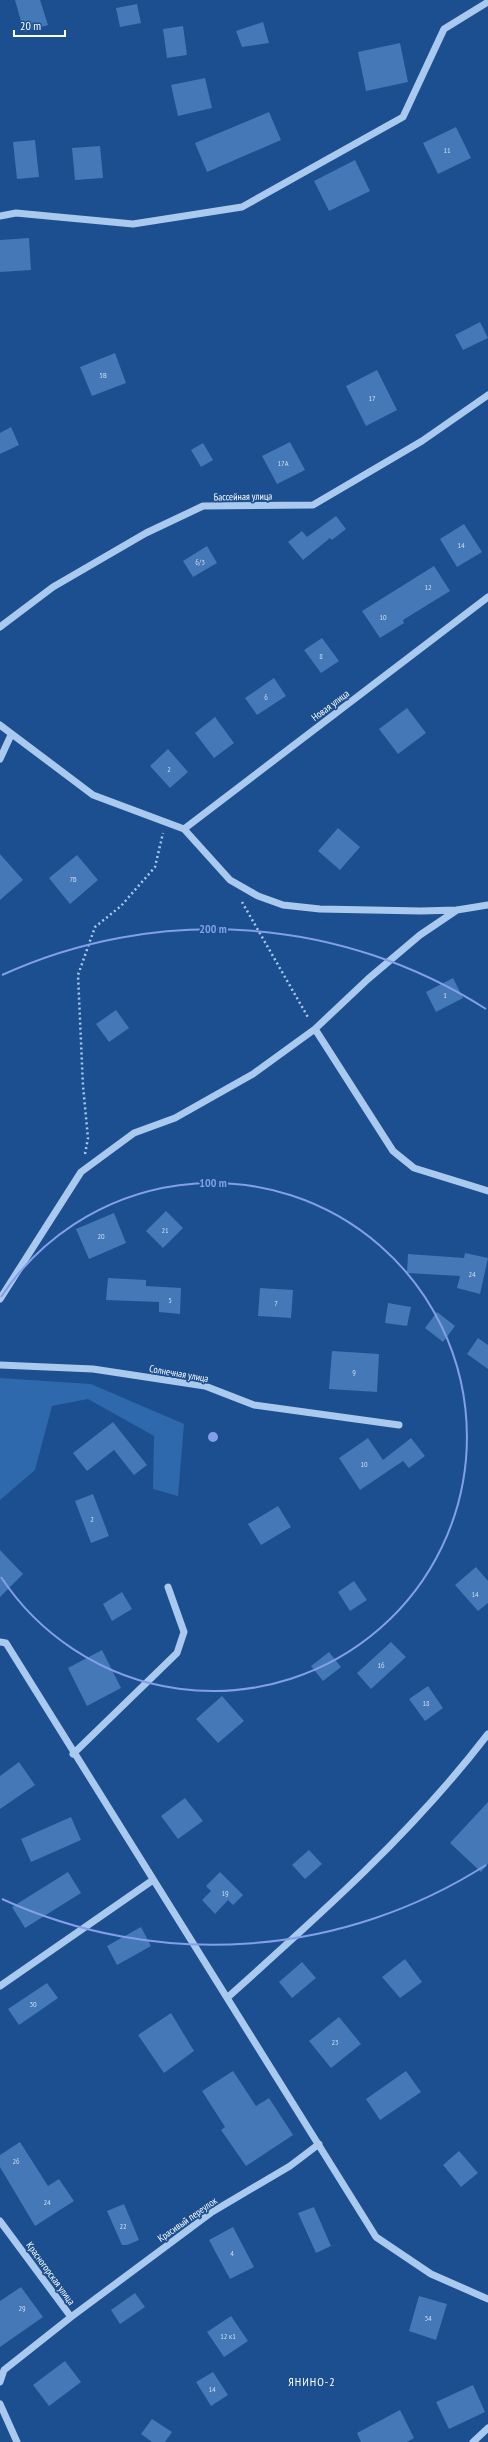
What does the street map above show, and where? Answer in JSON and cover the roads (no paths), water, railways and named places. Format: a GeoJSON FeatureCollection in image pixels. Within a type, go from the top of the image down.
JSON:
{"type":"FeatureCollection","features":[{"type":"Feature","properties":{"kind":"street"},"geometry":{"type":"LineString","coordinates":[[0,216],[16,213],[133,224],[242,207],[403,117],[444,29],[488,2]]}},
{"type":"Feature","properties":{"kind":"street","name":"Бассейная улица"},"geometry":{"type":"LineString","coordinates":[[0,627],[53,587],[146,533],[203,506],[313,505],[422,441],[488,395]]}},
{"type":"Feature","properties":{"kind":"street","name":"Новая улица"},"geometry":{"type":"LineString","coordinates":[[184,829],[488,597]]}},
{"type":"Feature","properties":{"kind":"street"},"geometry":{"type":"LineString","coordinates":[[0,725],[11,735],[93,795],[184,829],[230,880],[258,896],[284,904],[320,909],[457,910],[488,905]]}},
{"type":"Feature","properties":{"kind":"street"},"geometry":{"type":"LineString","coordinates":[[0,759],[11,735]]}},
{"type":"Feature","properties":{"kind":"street"},"geometry":{"type":"LineString","coordinates":[[0,1299],[82,1172],[134,1133],[174,1118],[247,1077],[315,1029],[402,949],[457,910]]}},
{"type":"Feature","properties":{"kind":"street"},"geometry":{"type":"LineString","coordinates":[[315,1029],[393,1151],[414,1168],[488,1191]]}},
{"type":"Feature","properties":{"kind":"street","name":"Солнечная улица"},"geometry":{"type":"LineString","coordinates":[[0,1365],[93,1369],[168,1380],[205,1386],[254,1405],[398,1425]]}},
{"type":"Feature","properties":{"kind":"street"},"geometry":{"type":"LineString","coordinates":[[73,1754],[177,1653],[184,1632],[168,1587]]}},
{"type":"Feature","properties":{"kind":"street"},"geometry":{"type":"LineString","coordinates":[[0,1642],[6,1643],[73,1754],[228,1997],[376,2237],[432,2274],[488,2299]]}},
{"type":"Feature","properties":{"kind":"street"},"geometry":{"type":"LineString","coordinates":[[228,1997],[357,1881],[455,1777],[488,1734]]}},
{"type":"Feature","properties":{"kind":"street"},"geometry":{"type":"LineString","coordinates":[[0,1986],[153,1880]]}},
{"type":"Feature","properties":{"kind":"street","name":"Красивый переулок"},"geometry":{"type":"LineString","coordinates":[[70,2317],[212,2212],[290,2166],[319,2144]]}},
{"type":"Feature","properties":{"kind":"street","name":"Красногорская улица"},"geometry":{"type":"LineString","coordinates":[[0,2221],[70,2317],[4,2370],[0,2382]]}},
{"type":"Feature","properties":{"kind":"street"},"geometry":{"type":"LineString","coordinates":[[0,2404],[17,2442]]}},
{"type":"Feature","properties":{"kind":"street"},"geometry":{"type":"LineString","coordinates":[[473,2442],[488,2428]]}},
{"type":"Feature","properties":{"kind":"district","name":"ЯНИНО-2"},"geometry":{"type":"Point","coordinates":[312,2382]}}]}
